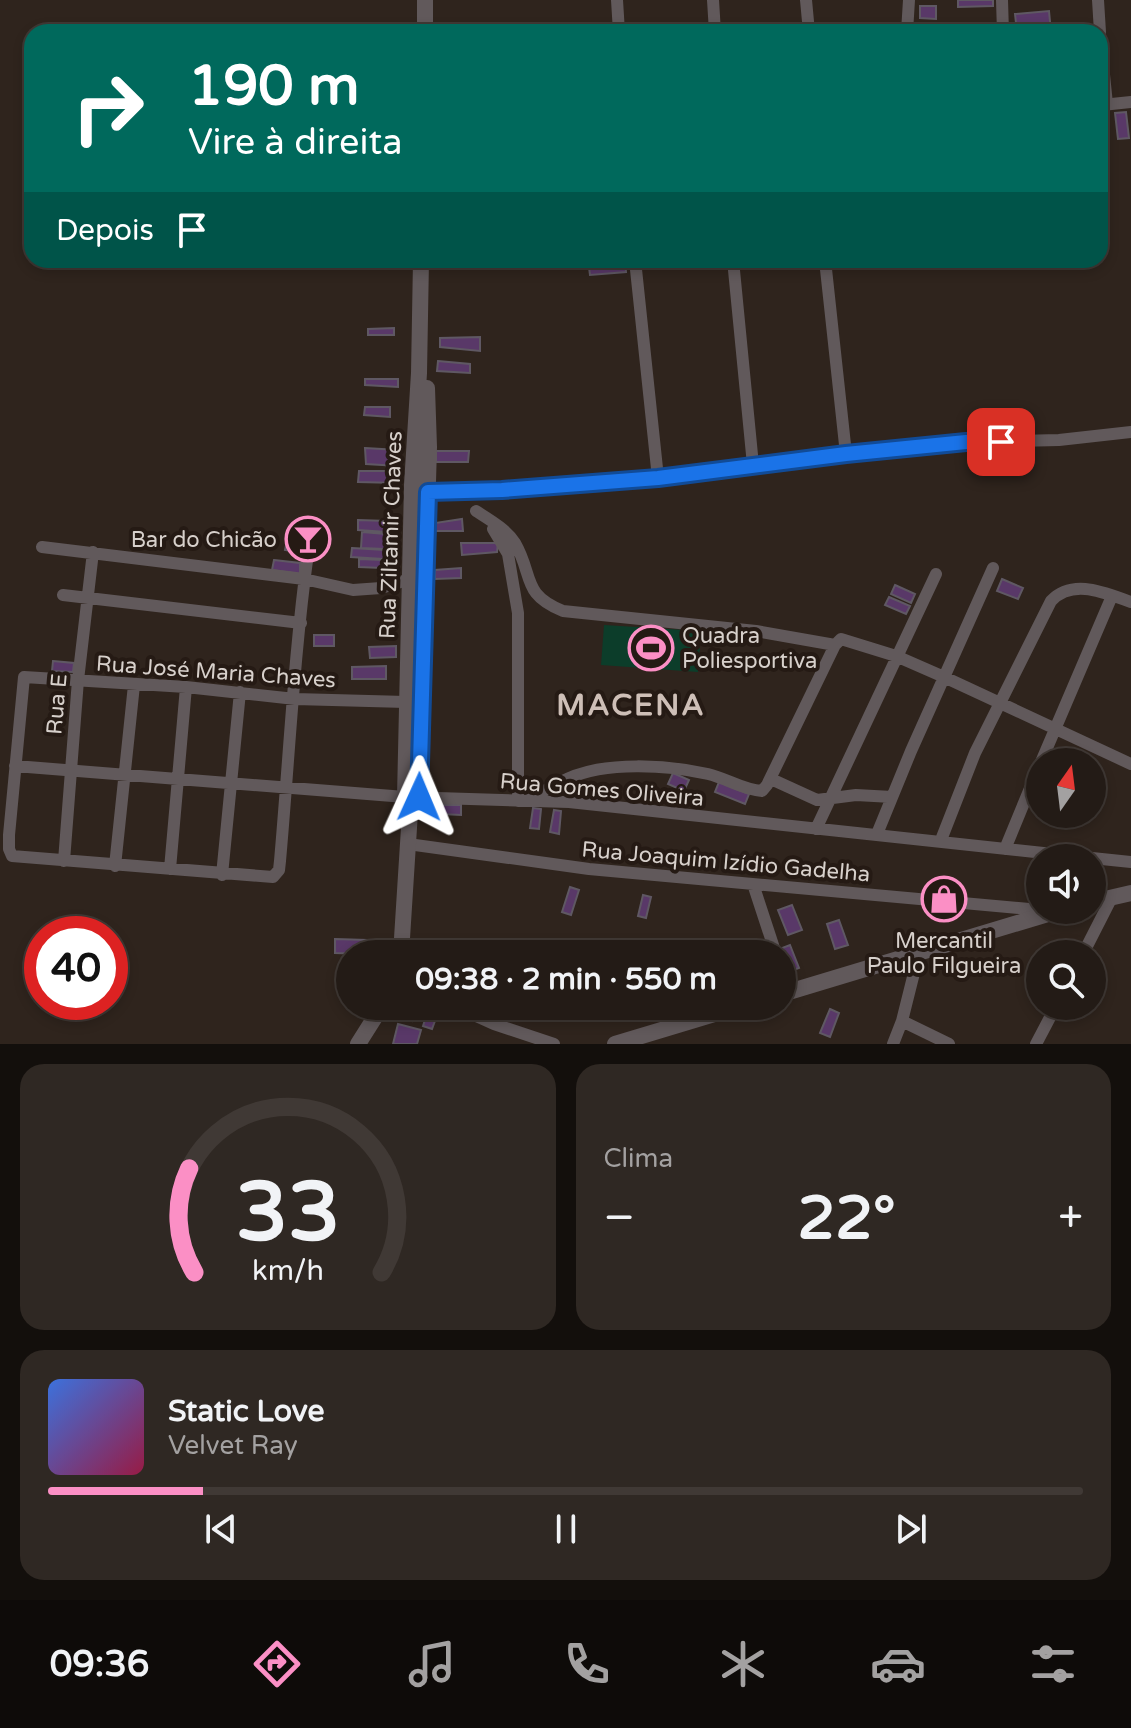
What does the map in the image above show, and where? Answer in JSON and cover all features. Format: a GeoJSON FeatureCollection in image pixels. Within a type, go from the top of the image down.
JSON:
{"type":"FeatureCollection","features":[{"type":"Feature","properties":{"kind":"street"},"geometry":{"type":"LineString","coordinates":[[425,0],[425,24]]}},
{"type":"Feature","properties":{"kind":"street"},"geometry":{"type":"LineString","coordinates":[[431,0],[432,24]]}},
{"type":"Feature","properties":{"kind":"street"},"geometry":{"type":"LineString","coordinates":[[617,0],[618,24]]}},
{"type":"Feature","properties":{"kind":"street"},"geometry":{"type":"LineString","coordinates":[[713,0],[714,24]]}},
{"type":"Feature","properties":{"kind":"street"},"geometry":{"type":"LineString","coordinates":[[806,0],[808,24]]}},
{"type":"Feature","properties":{"kind":"street"},"geometry":{"type":"LineString","coordinates":[[908,24],[909,0]]}},
{"type":"Feature","properties":{"kind":"street"},"geometry":{"type":"LineString","coordinates":[[1002,0],[1003,24]]}},
{"type":"Feature","properties":{"kind":"street"},"geometry":{"type":"LineString","coordinates":[[1098,0],[1099,24]]}},
{"type":"Feature","properties":{"kind":"street"},"geometry":{"type":"LineString","coordinates":[[1108,105],[1131,102]]}},
{"type":"Feature","properties":{"kind":"street","name":"Rua Ziltamir Chaves"},"geometry":{"type":"LineString","coordinates":[[402,940],[428,492],[421,447],[421,268]]}},
{"type":"Feature","properties":{"kind":"street","name":"Rua Ziltamir Chaves"},"geometry":{"type":"LineString","coordinates":[[412,802],[406,702],[410,579],[421,447],[430,268]]}},
{"type":"Feature","properties":{"kind":"street"},"geometry":{"type":"LineString","coordinates":[[636,268],[658,478]]}},
{"type":"Feature","properties":{"kind":"street"},"geometry":{"type":"LineString","coordinates":[[734,268],[753,465]]}},
{"type":"Feature","properties":{"kind":"street"},"geometry":{"type":"LineString","coordinates":[[826,268],[846,454]]}},
{"type":"Feature","properties":{"kind":"street"},"geometry":{"type":"LineString","coordinates":[[428,492],[452,493],[658,478],[966,442],[1043,441],[1131,432]]}},
{"type":"Feature","properties":{"kind":"street"},"geometry":{"type":"LineString","coordinates":[[452,493],[507,533],[515,544],[536,596],[563,611],[756,631],[835,645]]}},
{"type":"Feature","properties":{"kind":"street"},"geometry":{"type":"LineString","coordinates":[[476,511],[493,528],[508,554],[518,613],[523,801],[585,773],[635,767],[678,768],[713,775],[759,791],[771,779],[835,645],[838,640],[844,639],[896,656],[1131,764]]}},
{"type":"Feature","properties":{"kind":"street"},"geometry":{"type":"LineString","coordinates":[[42,547],[304,579],[353,590],[381,588],[410,579]]}},
{"type":"Feature","properties":{"kind":"street","name":"Rua E"},"geometry":{"type":"LineString","coordinates":[[64,861],[78,680],[93,552]]}},
{"type":"Feature","properties":{"kind":"street"},"geometry":{"type":"LineString","coordinates":[[15,766],[9,835],[12,856],[273,877],[279,870],[308,553]]}},
{"type":"Feature","properties":{"kind":"street"},"geometry":{"type":"LineString","coordinates":[[877,834],[993,568]]}},
{"type":"Feature","properties":{"kind":"street"},"geometry":{"type":"LineString","coordinates":[[816,829],[936,574]]}},
{"type":"Feature","properties":{"kind":"street"},"geometry":{"type":"LineString","coordinates":[[941,840],[958,793],[999,702],[1051,601],[1057,594],[1072,588],[1131,602]]}},
{"type":"Feature","properties":{"kind":"street"},"geometry":{"type":"LineString","coordinates":[[63,595],[301,623]]}},
{"type":"Feature","properties":{"kind":"street"},"geometry":{"type":"LineString","coordinates":[[1046,748],[1112,596]]}},
{"type":"Feature","properties":{"kind":"street","name":"Rua José Maria Chaves"},"geometry":{"type":"LineString","coordinates":[[15,766],[24,677],[186,687],[295,699],[406,702]]}},
{"type":"Feature","properties":{"kind":"street"},"geometry":{"type":"LineString","coordinates":[[115,866],[134,685]]}},
{"type":"Feature","properties":{"kind":"street"},"geometry":{"type":"LineString","coordinates":[[170,869],[186,687]]}},
{"type":"Feature","properties":{"kind":"street"},"geometry":{"type":"LineString","coordinates":[[222,875],[240,692]]}},
{"type":"Feature","properties":{"kind":"street","name":"Rua Gomes Oliveira"},"geometry":{"type":"LineString","coordinates":[[15,766],[286,788],[412,802],[569,802],[1026,851]]}},
{"type":"Feature","properties":{"kind":"street"},"geometry":{"type":"LineString","coordinates":[[771,779],[817,800],[856,795],[892,797]]}},
{"type":"Feature","properties":{"kind":"street"},"geometry":{"type":"LineString","coordinates":[[1005,849],[1026,797]]}},
{"type":"Feature","properties":{"kind":"street","name":"Rua Joaquim Izídio Gadelha"},"geometry":{"type":"LineString","coordinates":[[408,844],[589,869],[1026,908]]}},
{"type":"Feature","properties":{"kind":"street","name":"Rua Gomes Oliveira"},"geometry":{"type":"LineString","coordinates":[[1106,860],[1131,862]]}},
{"type":"Feature","properties":{"kind":"street"},"geometry":{"type":"LineString","coordinates":[[753,884],[771,940]]}},
{"type":"Feature","properties":{"kind":"street"},"geometry":{"type":"LineString","coordinates":[[1092,940],[1125,892]]}},
{"type":"Feature","properties":{"kind":"street"},"geometry":{"type":"LineString","coordinates":[[796,990],[1026,920]]}},
{"type":"Feature","properties":{"kind":"street"},"geometry":{"type":"LineString","coordinates":[[893,1044],[919,953]]}},
{"type":"Feature","properties":{"kind":"street"},"geometry":{"type":"LineString","coordinates":[[358,1044],[373,1020]]}},
{"type":"Feature","properties":{"kind":"street"},"geometry":{"type":"LineString","coordinates":[[485,1020],[554,1044]]}},
{"type":"Feature","properties":{"kind":"street"},"geometry":{"type":"LineString","coordinates":[[615,1044],[695,1020]]}},
{"type":"Feature","properties":{"kind":"street"},"geometry":{"type":"LineString","coordinates":[[1036,1044],[1049,1020]]}},
{"type":"Feature","properties":{"kind":"street"},"geometry":{"type":"LineString","coordinates":[[902,1021],[949,1044]]}},
{"type":"Feature","properties":{"kind":"green space","name":"Quadra Poliesportiva"},"geometry":{"type":"Polygon","coordinates":[[[604,625],[701,631],[698,672],[601,665],[604,625]]]}},
{"type":"Feature","properties":{"kind":"building"},"geometry":{"type":"Polygon","coordinates":[[[958,0],[993,0],[993,6],[958,7],[958,0]]]}},
{"type":"Feature","properties":{"kind":"building"},"geometry":{"type":"Polygon","coordinates":[[[920,6],[936,6],[936,19],[920,18],[920,6]]]}},
{"type":"Feature","properties":{"kind":"building"},"geometry":{"type":"Polygon","coordinates":[[[1049,11],[1050,24],[1016,24],[1015,14],[1049,11]]]}},
{"type":"Feature","properties":{"kind":"building"},"geometry":{"type":"Polygon","coordinates":[[[1126,112],[1129,138],[1118,139],[1115,113],[1126,112]]]}},
{"type":"Feature","properties":{"kind":"building"},"geometry":{"type":"Polygon","coordinates":[[[589,268],[626,268],[626,272],[590,275],[589,268]]]}},
{"type":"Feature","properties":{"kind":"building"},"geometry":{"type":"Polygon","coordinates":[[[394,328],[394,335],[368,335],[368,329],[394,328]]]}},
{"type":"Feature","properties":{"kind":"building"},"geometry":{"type":"Polygon","coordinates":[[[480,337],[480,351],[440,347],[440,338],[480,337]]]}},
{"type":"Feature","properties":{"kind":"building"},"geometry":{"type":"Polygon","coordinates":[[[438,361],[470,364],[470,373],[437,371],[438,361]]]}},
{"type":"Feature","properties":{"kind":"building"},"geometry":{"type":"Polygon","coordinates":[[[365,379],[398,379],[398,387],[365,385],[365,379]]]}},
{"type":"Feature","properties":{"kind":"building"},"geometry":{"type":"Polygon","coordinates":[[[365,407],[390,407],[390,417],[364,415],[365,407]]]}},
{"type":"Feature","properties":{"kind":"building"},"geometry":{"type":"Polygon","coordinates":[[[365,448],[398,450],[398,466],[366,464],[365,448]]]}},
{"type":"Feature","properties":{"kind":"building"},"geometry":{"type":"Polygon","coordinates":[[[436,451],[469,451],[468,462],[436,462],[436,451]]]}},
{"type":"Feature","properties":{"kind":"building"},"geometry":{"type":"Polygon","coordinates":[[[359,471],[398,471],[398,483],[358,482],[359,471]]]}},
{"type":"Feature","properties":{"kind":"building"},"geometry":{"type":"Polygon","coordinates":[[[462,519],[463,531],[435,531],[435,523],[462,519]]]}},
{"type":"Feature","properties":{"kind":"building"},"geometry":{"type":"Polygon","coordinates":[[[358,520],[387,521],[387,532],[358,530],[358,520]]]}},
{"type":"Feature","properties":{"kind":"building"},"geometry":{"type":"Polygon","coordinates":[[[290,528],[302,531],[298,552],[285,550],[290,528]]]}},
{"type":"Feature","properties":{"kind":"building"},"geometry":{"type":"Polygon","coordinates":[[[362,532],[386,534],[385,549],[361,548],[362,532]]]}},
{"type":"Feature","properties":{"kind":"building"},"geometry":{"type":"Polygon","coordinates":[[[461,543],[498,543],[497,552],[462,555],[461,543]]]}},
{"type":"Feature","properties":{"kind":"building"},"geometry":{"type":"Polygon","coordinates":[[[352,548],[385,550],[384,559],[351,557],[352,548]]]}},
{"type":"Feature","properties":{"kind":"building"},"geometry":{"type":"Polygon","coordinates":[[[359,559],[383,560],[382,568],[359,567],[359,559]]]}},
{"type":"Feature","properties":{"kind":"building"},"geometry":{"type":"Polygon","coordinates":[[[274,560],[300,563],[300,574],[272,570],[274,560]]]}},
{"type":"Feature","properties":{"kind":"building"},"geometry":{"type":"Polygon","coordinates":[[[461,568],[461,578],[435,579],[435,570],[461,568]]]}},
{"type":"Feature","properties":{"kind":"building"},"geometry":{"type":"Polygon","coordinates":[[[1002,579],[1023,588],[1018,599],[997,591],[1002,579]]]}},
{"type":"Feature","properties":{"kind":"building"},"geometry":{"type":"Polygon","coordinates":[[[895,585],[915,594],[911,603],[891,594],[895,585]]]}},
{"type":"Feature","properties":{"kind":"building"},"geometry":{"type":"Polygon","coordinates":[[[889,597],[910,606],[906,614],[885,605],[889,597]]]}},
{"type":"Feature","properties":{"kind":"building"},"geometry":{"type":"Polygon","coordinates":[[[314,635],[334,635],[334,646],[314,646],[314,635]]]}},
{"type":"Feature","properties":{"kind":"building"},"geometry":{"type":"Polygon","coordinates":[[[396,646],[396,657],[370,658],[369,647],[396,646]]]}},
{"type":"Feature","properties":{"kind":"building"},"geometry":{"type":"Polygon","coordinates":[[[53,661],[74,663],[73,672],[52,671],[53,661]]]}},
{"type":"Feature","properties":{"kind":"building"},"geometry":{"type":"Polygon","coordinates":[[[386,666],[386,679],[352,679],[352,667],[386,666]]]}},
{"type":"Feature","properties":{"kind":"building"},"geometry":{"type":"Polygon","coordinates":[[[673,773],[689,780],[684,791],[668,784],[673,773]]]}},
{"type":"Feature","properties":{"kind":"building"},"geometry":{"type":"Polygon","coordinates":[[[719,782],[749,794],[745,804],[715,792],[719,782]]]}},
{"type":"Feature","properties":{"kind":"building"},"geometry":{"type":"Polygon","coordinates":[[[441,805],[461,805],[461,815],[441,814],[441,805]]]}},
{"type":"Feature","properties":{"kind":"building"},"geometry":{"type":"Polygon","coordinates":[[[533,808],[541,809],[539,829],[530,828],[533,808]]]}},
{"type":"Feature","properties":{"kind":"building"},"geometry":{"type":"Polygon","coordinates":[[[554,810],[561,811],[559,834],[550,832],[554,810]]]}},
{"type":"Feature","properties":{"kind":"building"},"geometry":{"type":"Polygon","coordinates":[[[570,887],[579,890],[571,915],[562,912],[570,887]]]}},
{"type":"Feature","properties":{"kind":"building"},"geometry":{"type":"Polygon","coordinates":[[[643,895],[651,897],[646,918],[638,916],[643,895]]]}},
{"type":"Feature","properties":{"kind":"building"},"geometry":{"type":"Polygon","coordinates":[[[792,905],[802,930],[788,935],[778,910],[792,905]]]}},
{"type":"Feature","properties":{"kind":"building"},"geometry":{"type":"Polygon","coordinates":[[[839,920],[848,945],[835,949],[827,924],[839,920]]]}},
{"type":"Feature","properties":{"kind":"building"},"geometry":{"type":"Polygon","coordinates":[[[830,1009],[839,1013],[830,1037],[820,1033],[830,1009]]]}},
{"type":"Feature","properties":{"kind":"building"},"geometry":{"type":"Polygon","coordinates":[[[425,1020],[435,1020],[432,1029],[423,1026],[425,1020]]]}},
{"type":"Feature","properties":{"kind":"building"},"geometry":{"type":"Polygon","coordinates":[[[398,1024],[421,1030],[417,1044],[393,1044],[398,1024]]]}},
{"type":"Feature","properties":{"kind":"place","name":"Bar do Chicão"},"geometry":{"type":"Point","coordinates":[308,539]}},
{"type":"Feature","properties":{"kind":"place","name":"Quadra Poliesportiva"},"geometry":{"type":"Point","coordinates":[651,648]}},
{"type":"Feature","properties":{"kind":"place","name":"Mercantil Paulo Filgueira"},"geometry":{"type":"Point","coordinates":[944,899]}},
{"type":"Feature","properties":{"kind":"district","name":"MACENA"},"geometry":{"type":"Point","coordinates":[631,705]}},
{"type":"Feature","properties":{"kind":"route"},"geometry":{"type":"LineString","coordinates":[[419,797],[428,492],[502,490],[658,478],[846,454],[966,442],[1001,442]]}}]}
